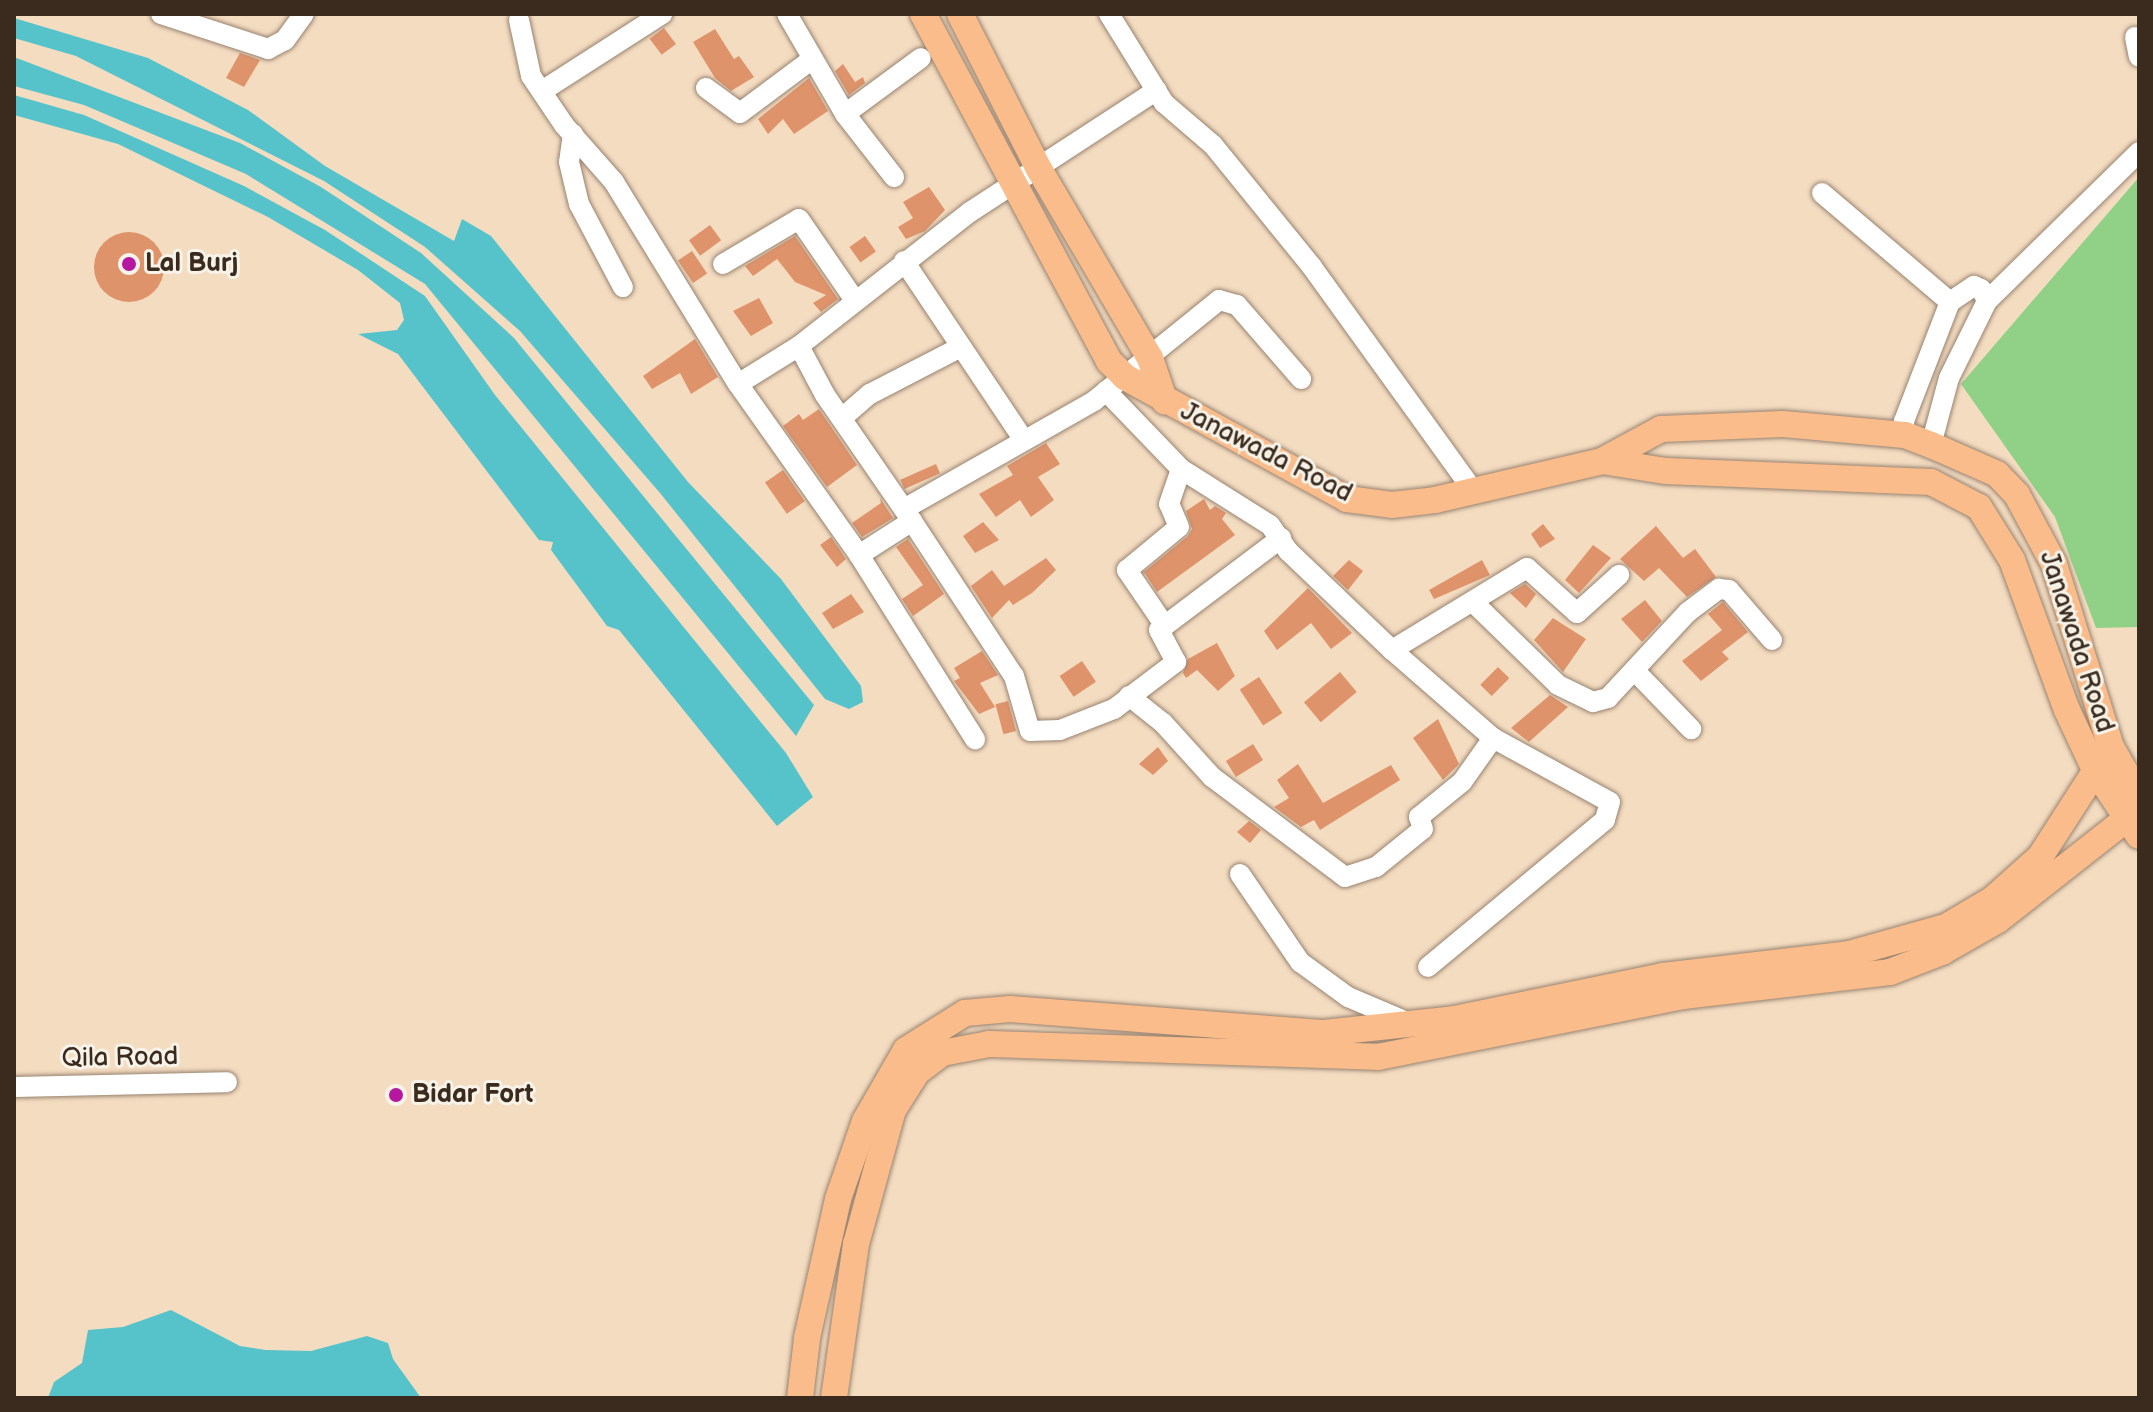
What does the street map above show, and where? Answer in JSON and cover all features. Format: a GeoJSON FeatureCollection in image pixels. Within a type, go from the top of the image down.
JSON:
{"type":"FeatureCollection","features":[{"type":"Feature","properties":{"kind":"main road","name":"Janawada Road"},"geometry":{"type":"LineString","coordinates":[[923,14],[1109,361],[1115,384],[1207,420],[1255,453],[1298,468],[1347,499],[1392,505],[1602,461],[1661,429],[1783,424],[1905,435],[1931,445],[1997,474],[2017,495],[2054,564],[2111,747],[2139,796]]}},
{"type":"Feature","properties":{"kind":"main road","name":"Janawada Road"},"geometry":{"type":"LineString","coordinates":[[960,14],[1039,169],[1150,358],[1165,402]]}},
{"type":"Feature","properties":{"kind":"main road","name":"Janawada Road"},"geometry":{"type":"LineString","coordinates":[[1602,461],[1666,471],[1931,482],[1979,507],[2012,560],[2095,770],[2135,822]]}},
{"type":"Feature","properties":{"kind":"main road"},"geometry":{"type":"LineString","coordinates":[[800,1398],[807,1338],[838,1199],[865,1121],[906,1050],[965,1013],[1010,1009],[1324,1033],[1415,1025],[1663,976],[1849,954],[1946,927],[1993,899],[2040,857],[2111,747]]}},
{"type":"Feature","properties":{"kind":"main road"},"geometry":{"type":"LineString","coordinates":[[834,1398],[856,1244],[893,1110],[917,1072],[942,1053],[989,1044],[1378,1057],[1683,996],[1890,972],[1942,952],[1998,920],[2135,822]]}},
{"type":"Feature","properties":{"kind":"main road"},"geometry":{"type":"LineString","coordinates":[[838,1199],[866,1207]]}},
{"type":"Feature","properties":{"kind":"street"},"geometry":{"type":"LineString","coordinates":[[161,14],[268,49],[285,40],[304,14]]}},
{"type":"Feature","properties":{"kind":"street"},"geometry":{"type":"LineString","coordinates":[[542,91],[662,14]]}},
{"type":"Feature","properties":{"kind":"street"},"geometry":{"type":"LineString","coordinates":[[787,14],[845,114],[894,177]]}},
{"type":"Feature","properties":{"kind":"street"},"geometry":{"type":"LineString","coordinates":[[1109,14],[1157,90],[1213,145],[1312,267],[1472,489]]}},
{"type":"Feature","properties":{"kind":"street"},"geometry":{"type":"LineString","coordinates":[[518,16],[531,76],[573,134],[614,182],[738,384],[859,555],[975,739]]}},
{"type":"Feature","properties":{"kind":"street"},"geometry":{"type":"LineString","coordinates":[[845,114],[921,58]]}},
{"type":"Feature","properties":{"kind":"street"},"geometry":{"type":"LineString","coordinates":[[706,88],[740,113],[811,60]]}},
{"type":"Feature","properties":{"kind":"street"},"geometry":{"type":"LineString","coordinates":[[738,384],[799,346],[904,261],[1157,90]]}},
{"type":"Feature","properties":{"kind":"street"},"geometry":{"type":"LineString","coordinates":[[573,134],[569,162],[579,204],[623,287]]}},
{"type":"Feature","properties":{"kind":"street"},"geometry":{"type":"LineString","coordinates":[[1931,445],[1949,378],[1987,301],[2139,152]]}},
{"type":"Feature","properties":{"kind":"street"},"geometry":{"type":"LineString","coordinates":[[1822,193],[1950,302]]}},
{"type":"Feature","properties":{"kind":"street"},"geometry":{"type":"LineString","coordinates":[[723,264],[799,219],[854,299]]}},
{"type":"Feature","properties":{"kind":"street"},"geometry":{"type":"LineString","coordinates":[[904,261],[1022,437]]}},
{"type":"Feature","properties":{"kind":"street"},"geometry":{"type":"LineString","coordinates":[[1905,435],[1904,421],[1950,302],[1974,286],[1987,301]]}},
{"type":"Feature","properties":{"kind":"street"},"geometry":{"type":"LineString","coordinates":[[859,555],[908,515],[1022,437],[1115,384],[1227,299],[1301,379]]}},
{"type":"Feature","properties":{"kind":"street"},"geometry":{"type":"LineString","coordinates":[[799,346],[842,418],[1014,676],[1030,731],[1060,730],[1114,709],[1176,662],[1159,630],[1281,538]]}},
{"type":"Feature","properties":{"kind":"street"},"geometry":{"type":"LineString","coordinates":[[842,418],[870,394],[961,347]]}},
{"type":"Feature","properties":{"kind":"street"},"geometry":{"type":"LineString","coordinates":[[1115,384],[1181,469],[1256,514],[1392,650],[1493,738],[1603,795],[1612,811],[1428,967]]}},
{"type":"Feature","properties":{"kind":"street"},"geometry":{"type":"LineString","coordinates":[[1165,626],[1127,570],[1179,527],[1169,504],[1181,469]]}},
{"type":"Feature","properties":{"kind":"street"},"geometry":{"type":"LineString","coordinates":[[1392,650],[1474,603],[1519,572],[1533,569],[1577,613],[1619,575]]}},
{"type":"Feature","properties":{"kind":"street"},"geometry":{"type":"LineString","coordinates":[[1474,603],[1558,685],[1593,702],[1608,698],[1688,612],[1719,589],[1729,590],[1772,640]]}},
{"type":"Feature","properties":{"kind":"street"},"geometry":{"type":"LineString","coordinates":[[1635,671],[1691,729]]}},
{"type":"Feature","properties":{"kind":"street"},"geometry":{"type":"LineString","coordinates":[[1129,696],[1163,723],[1212,777],[1345,877],[1376,867],[1423,829],[1419,817],[1462,782],[1493,738]]}},
{"type":"Feature","properties":{"kind":"street"},"geometry":{"type":"LineString","coordinates":[[1240,874],[1300,962],[1348,997],[1415,1025]]}},
{"type":"Feature","properties":{"kind":"street","name":"Qila Road"},"geometry":{"type":"LineString","coordinates":[[14,1087],[227,1082]]}},
{"type":"Feature","properties":{"kind":"green space"},"geometry":{"type":"Polygon","coordinates":[[[2139,177],[2139,627],[2096,628],[2055,517],[1961,384],[2139,177]]]}},
{"type":"Feature","properties":{"kind":"water"},"geometry":{"type":"Polygon","coordinates":[[[14,18],[148,58],[248,110],[325,166],[454,241],[462,219],[491,236],[688,482],[781,579],[861,686],[863,702],[849,709],[825,699],[660,493],[520,331],[425,247],[324,181],[76,56],[14,38],[14,18]]]}},
{"type":"Feature","properties":{"kind":"water"},"geometry":{"type":"Polygon","coordinates":[[[14,57],[240,143],[321,187],[421,253],[514,338],[814,705],[796,736],[425,284],[246,174],[84,105],[14,86],[14,57]]]}},
{"type":"Feature","properties":{"kind":"water"},"geometry":{"type":"Polygon","coordinates":[[[14,95],[84,115],[244,186],[325,230],[425,296],[495,395],[786,753],[813,797],[777,826],[619,630],[607,626],[551,550],[553,542],[539,540],[398,354],[358,334],[397,330],[404,320],[400,303],[358,270],[268,217],[118,144],[14,115],[14,95]]]}},
{"type":"Feature","properties":{"kind":"water"},"geometry":{"type":"Polygon","coordinates":[[[171,1310],[240,1346],[266,1350],[311,1351],[367,1336],[388,1343],[393,1359],[421,1398],[48,1398],[54,1382],[82,1363],[88,1330],[123,1327],[171,1310]]]}},
{"type":"Feature","properties":{"kind":"building"},"geometry":{"type":"Polygon","coordinates":[[[664,28],[676,44],[662,55],[650,39],[664,28]]]}},
{"type":"Feature","properties":{"kind":"building"},"geometry":{"type":"Polygon","coordinates":[[[715,29],[734,59],[739,56],[754,77],[731,91],[715,78],[693,42],[715,29]]]}},
{"type":"Feature","properties":{"kind":"building"},"geometry":{"type":"Polygon","coordinates":[[[240,53],[260,60],[244,87],[226,78],[240,53]]]}},
{"type":"Feature","properties":{"kind":"building"},"geometry":{"type":"Polygon","coordinates":[[[843,64],[855,82],[863,77],[865,83],[849,95],[835,71],[843,64]]]}},
{"type":"Feature","properties":{"kind":"building"},"geometry":{"type":"Polygon","coordinates":[[[809,78],[828,111],[794,134],[783,119],[768,134],[758,119],[809,78]]]}},
{"type":"Feature","properties":{"kind":"building"},"geometry":{"type":"Polygon","coordinates":[[[929,187],[945,210],[925,231],[906,239],[898,227],[913,218],[903,202],[929,187]]]}},
{"type":"Feature","properties":{"kind":"building"},"geometry":{"type":"Polygon","coordinates":[[[710,225],[721,240],[700,256],[689,240],[710,225]]]}},
{"type":"Feature","properties":{"kind":"building","name":"Lal Burj"},"geometry":{"type":"Polygon","coordinates":[[[129,232],[154,242],[164,267],[154,292],[129,302],[104,292],[94,267],[104,242],[129,232]]]}},
{"type":"Feature","properties":{"kind":"building"},"geometry":{"type":"Polygon","coordinates":[[[795,236],[838,299],[821,312],[813,303],[826,295],[795,282],[777,259],[753,276],[745,266],[795,236]]]}},
{"type":"Feature","properties":{"kind":"building"},"geometry":{"type":"Polygon","coordinates":[[[865,236],[876,252],[860,262],[849,247],[865,236]]]}},
{"type":"Feature","properties":{"kind":"building"},"geometry":{"type":"Polygon","coordinates":[[[692,251],[707,273],[693,283],[678,261],[692,251]]]}},
{"type":"Feature","properties":{"kind":"building"},"geometry":{"type":"Polygon","coordinates":[[[759,298],[773,323],[751,336],[733,311],[759,298]]]}},
{"type":"Feature","properties":{"kind":"building"},"geometry":{"type":"Polygon","coordinates":[[[695,339],[718,377],[691,394],[680,373],[652,389],[643,376],[695,339]]]}},
{"type":"Feature","properties":{"kind":"building"},"geometry":{"type":"Polygon","coordinates":[[[819,409],[857,465],[827,487],[783,426],[799,414],[803,420],[819,409]]]}},
{"type":"Feature","properties":{"kind":"building"},"geometry":{"type":"Polygon","coordinates":[[[1046,443],[1060,464],[1038,477],[1054,500],[1031,517],[1020,500],[996,517],[979,494],[1013,475],[1007,466],[1046,443]]]}},
{"type":"Feature","properties":{"kind":"building"},"geometry":{"type":"Polygon","coordinates":[[[936,464],[940,473],[904,489],[900,480],[936,464]]]}},
{"type":"Feature","properties":{"kind":"building"},"geometry":{"type":"Polygon","coordinates":[[[783,470],[805,501],[787,514],[765,483],[783,470]]]}},
{"type":"Feature","properties":{"kind":"building"},"geometry":{"type":"Polygon","coordinates":[[[880,498],[893,518],[862,537],[852,523],[881,503],[880,498]]]}},
{"type":"Feature","properties":{"kind":"building"},"geometry":{"type":"Polygon","coordinates":[[[1204,499],[1210,510],[1215,506],[1226,513],[1222,519],[1235,535],[1157,592],[1144,572],[1188,536],[1192,529],[1186,511],[1204,499]]]}},
{"type":"Feature","properties":{"kind":"building"},"geometry":{"type":"Polygon","coordinates":[[[983,522],[999,540],[975,553],[963,536],[983,522]]]}},
{"type":"Feature","properties":{"kind":"building"},"geometry":{"type":"Polygon","coordinates":[[[1543,524],[1555,539],[1540,548],[1531,534],[1543,524]]]}},
{"type":"Feature","properties":{"kind":"building"},"geometry":{"type":"Polygon","coordinates":[[[1656,526],[1683,558],[1695,549],[1716,577],[1687,597],[1659,568],[1644,581],[1620,559],[1656,526]]]}},
{"type":"Feature","properties":{"kind":"building"},"geometry":{"type":"Polygon","coordinates":[[[831,537],[846,559],[837,567],[820,545],[831,537]]]}},
{"type":"Feature","properties":{"kind":"building"},"geometry":{"type":"Polygon","coordinates":[[[908,539],[944,594],[913,616],[902,599],[923,585],[896,547],[908,539]]]}},
{"type":"Feature","properties":{"kind":"building"},"geometry":{"type":"Polygon","coordinates":[[[1593,545],[1611,558],[1579,593],[1565,580],[1593,545]]]}},
{"type":"Feature","properties":{"kind":"building"},"geometry":{"type":"Polygon","coordinates":[[[1046,558],[1056,570],[1032,593],[1013,605],[1009,600],[992,618],[971,586],[992,570],[1004,586],[1046,558]]]}},
{"type":"Feature","properties":{"kind":"building"},"geometry":{"type":"Polygon","coordinates":[[[1349,560],[1363,571],[1348,590],[1333,576],[1349,560]]]}},
{"type":"Feature","properties":{"kind":"building"},"geometry":{"type":"Polygon","coordinates":[[[1482,560],[1490,575],[1434,599],[1429,590],[1482,560]]]}},
{"type":"Feature","properties":{"kind":"building"},"geometry":{"type":"Polygon","coordinates":[[[1525,584],[1536,594],[1526,608],[1510,593],[1525,584]]]}},
{"type":"Feature","properties":{"kind":"building"},"geometry":{"type":"Polygon","coordinates":[[[1308,588],[1352,633],[1331,649],[1311,623],[1277,650],[1264,631],[1308,588]]]}},
{"type":"Feature","properties":{"kind":"building"},"geometry":{"type":"Polygon","coordinates":[[[851,594],[864,612],[833,629],[822,613],[851,594]]]}},
{"type":"Feature","properties":{"kind":"building"},"geometry":{"type":"Polygon","coordinates":[[[1645,600],[1662,621],[1642,642],[1621,619],[1645,600]]]}},
{"type":"Feature","properties":{"kind":"building"},"geometry":{"type":"Polygon","coordinates":[[[1723,602],[1748,632],[1722,652],[1729,659],[1701,681],[1682,661],[1722,630],[1708,614],[1723,602]]]}},
{"type":"Feature","properties":{"kind":"building"},"geometry":{"type":"Polygon","coordinates":[[[1553,618],[1586,639],[1563,672],[1534,640],[1553,618]]]}},
{"type":"Feature","properties":{"kind":"building"},"geometry":{"type":"Polygon","coordinates":[[[1217,643],[1235,676],[1218,691],[1197,670],[1186,678],[1183,673],[1188,659],[1217,643]]]}},
{"type":"Feature","properties":{"kind":"building"},"geometry":{"type":"Polygon","coordinates":[[[982,651],[998,675],[980,683],[995,707],[979,714],[954,681],[960,678],[954,668],[982,651]]]}},
{"type":"Feature","properties":{"kind":"building"},"geometry":{"type":"Polygon","coordinates":[[[1082,661],[1096,682],[1074,697],[1060,676],[1082,661]]]}},
{"type":"Feature","properties":{"kind":"building"},"geometry":{"type":"Polygon","coordinates":[[[1498,667],[1509,678],[1492,696],[1480,685],[1498,667]]]}},
{"type":"Feature","properties":{"kind":"building"},"geometry":{"type":"Polygon","coordinates":[[[1340,672],[1357,692],[1321,722],[1304,702],[1340,672]]]}},
{"type":"Feature","properties":{"kind":"building"},"geometry":{"type":"Polygon","coordinates":[[[1259,677],[1282,713],[1263,726],[1240,690],[1259,677]]]}},
{"type":"Feature","properties":{"kind":"building"},"geometry":{"type":"Polygon","coordinates":[[[1550,695],[1568,707],[1529,742],[1511,728],[1550,695]]]}},
{"type":"Feature","properties":{"kind":"building"},"geometry":{"type":"Polygon","coordinates":[[[1008,701],[1016,731],[1003,734],[995,704],[1008,701]]]}},
{"type":"Feature","properties":{"kind":"building"},"geometry":{"type":"Polygon","coordinates":[[[1438,719],[1459,764],[1443,780],[1413,738],[1438,719]]]}},
{"type":"Feature","properties":{"kind":"building"},"geometry":{"type":"Polygon","coordinates":[[[1253,744],[1263,760],[1236,777],[1226,761],[1253,744]]]}},
{"type":"Feature","properties":{"kind":"building"},"geometry":{"type":"Polygon","coordinates":[[[1158,747],[1168,761],[1153,775],[1139,764],[1158,747]]]}},
{"type":"Feature","properties":{"kind":"building"},"geometry":{"type":"Polygon","coordinates":[[[1298,764],[1323,803],[1391,765],[1400,780],[1320,830],[1314,820],[1301,827],[1274,807],[1289,798],[1277,780],[1298,764]]]}},
{"type":"Feature","properties":{"kind":"building"},"geometry":{"type":"Polygon","coordinates":[[[1249,821],[1261,830],[1250,843],[1237,832],[1249,821]]]}},
{"type":"Feature","properties":{"kind":"place","name":"Lal Burj"},"geometry":{"type":"Point","coordinates":[129,264]}},
{"type":"Feature","properties":{"kind":"place","name":"Bidar Fort"},"geometry":{"type":"Point","coordinates":[396,1095]}}]}
